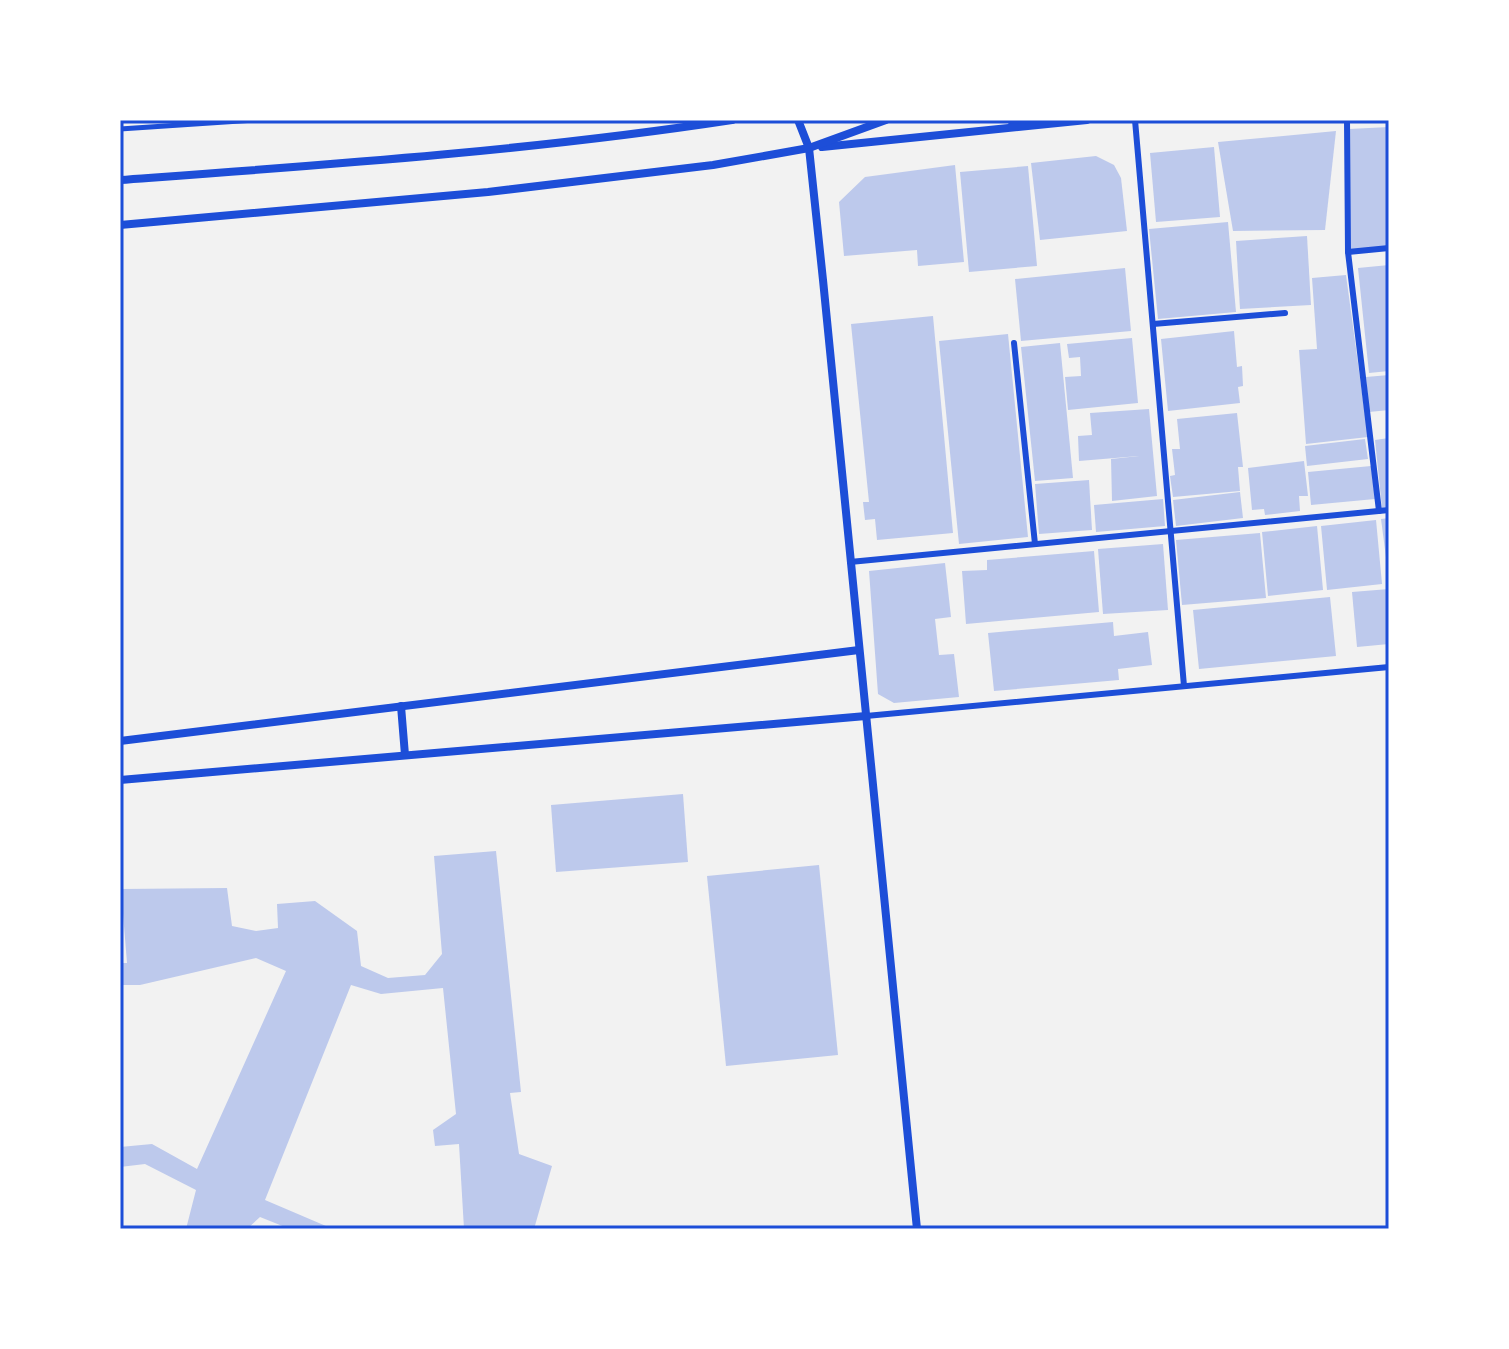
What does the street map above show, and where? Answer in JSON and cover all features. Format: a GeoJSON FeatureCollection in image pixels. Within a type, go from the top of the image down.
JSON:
{"type":"FeatureCollection","features":[{"type":"Feature","properties":{"kind":"street"},"geometry":{"type":"LineString","coordinates":[[120,180],[449,155],[626,136],[732,120]]}},
{"type":"Feature","properties":{"kind":"street"},"geometry":{"type":"LineString","coordinates":[[798,120],[809,148],[917,1229]]}},
{"type":"Feature","properties":{"kind":"street"},"geometry":{"type":"LineString","coordinates":[[809,148],[886,120]]}},
{"type":"Feature","properties":{"kind":"street"},"geometry":{"type":"LineString","coordinates":[[120,225],[488,192],[713,165],[809,148],[1087,120]]}},
{"type":"Feature","properties":{"kind":"street"},"geometry":{"type":"LineString","coordinates":[[120,741],[859,650]]}},
{"type":"Feature","properties":{"kind":"street"},"geometry":{"type":"LineString","coordinates":[[401,706],[405,755]]}},
{"type":"Feature","properties":{"kind":"street"},"geometry":{"type":"LineString","coordinates":[[120,780],[866,716]]}},
{"type":"Feature","properties":{"kind":"lane"},"geometry":{"type":"LineString","coordinates":[[1004,128],[1023,120]]}},
{"type":"Feature","properties":{"kind":"lane"},"geometry":{"type":"LineString","coordinates":[[1135,120],[1184,686]]}},
{"type":"Feature","properties":{"kind":"lane"},"geometry":{"type":"LineString","coordinates":[[1347,120],[1348,252],[1379,511]]}},
{"type":"Feature","properties":{"kind":"lane"},"geometry":{"type":"LineString","coordinates":[[1348,252],[1389,248]]}},
{"type":"Feature","properties":{"kind":"lane"},"geometry":{"type":"LineString","coordinates":[[1153,324],[1285,313]]}},
{"type":"Feature","properties":{"kind":"lane"},"geometry":{"type":"LineString","coordinates":[[1014,343],[1035,544]]}},
{"type":"Feature","properties":{"kind":"lane"},"geometry":{"type":"LineString","coordinates":[[850,562],[1389,510]]}},
{"type":"Feature","properties":{"kind":"lane"},"geometry":{"type":"LineString","coordinates":[[866,716],[1389,667]]}},
{"type":"Feature","properties":{"kind":"path"},"geometry":{"type":"LineString","coordinates":[[120,129],[255,120]]}},
{"type":"Feature","properties":{"kind":"building"},"geometry":{"type":"Polygon","coordinates":[[[1389,127],[1389,246],[1350,250],[1349,129],[1389,127]]]}},
{"type":"Feature","properties":{"kind":"building"},"geometry":{"type":"Polygon","coordinates":[[[1336,131],[1325,230],[1233,231],[1218,142],[1336,131]]]}},
{"type":"Feature","properties":{"kind":"building"},"geometry":{"type":"Polygon","coordinates":[[[1214,147],[1220,217],[1156,222],[1150,153],[1214,147]]]}},
{"type":"Feature","properties":{"kind":"building"},"geometry":{"type":"Polygon","coordinates":[[[1096,156],[1114,165],[1121,178],[1127,231],[1040,240],[1031,163],[1096,156]]]}},
{"type":"Feature","properties":{"kind":"building"},"geometry":{"type":"Polygon","coordinates":[[[955,165],[964,262],[918,266],[917,250],[844,256],[839,202],[865,177],[955,165]]]}},
{"type":"Feature","properties":{"kind":"building"},"geometry":{"type":"Polygon","coordinates":[[[1028,166],[1037,266],[969,272],[960,172],[1028,166]]]}},
{"type":"Feature","properties":{"kind":"building"},"geometry":{"type":"Polygon","coordinates":[[[1228,222],[1236,312],[1158,319],[1149,229],[1228,222]]]}},
{"type":"Feature","properties":{"kind":"building"},"geometry":{"type":"Polygon","coordinates":[[[1307,236],[1311,305],[1240,309],[1236,241],[1307,236]]]}},
{"type":"Feature","properties":{"kind":"building"},"geometry":{"type":"Polygon","coordinates":[[[1389,265],[1389,371],[1369,373],[1358,268],[1389,265]]]}},
{"type":"Feature","properties":{"kind":"building"},"geometry":{"type":"Polygon","coordinates":[[[1125,268],[1131,331],[1021,341],[1015,279],[1125,268]]]}},
{"type":"Feature","properties":{"kind":"building"},"geometry":{"type":"Polygon","coordinates":[[[1346,275],[1368,437],[1306,444],[1299,350],[1317,349],[1312,278],[1346,275]]]}},
{"type":"Feature","properties":{"kind":"building"},"geometry":{"type":"Polygon","coordinates":[[[933,316],[953,533],[877,540],[875,519],[865,520],[863,502],[869,502],[851,324],[933,316]]]}},
{"type":"Feature","properties":{"kind":"building"},"geometry":{"type":"Polygon","coordinates":[[[1234,331],[1237,367],[1242,366],[1243,386],[1238,387],[1240,403],[1168,411],[1161,339],[1234,331]]]}},
{"type":"Feature","properties":{"kind":"building"},"geometry":{"type":"Polygon","coordinates":[[[1008,334],[1028,537],[959,544],[939,341],[1008,334]]]}},
{"type":"Feature","properties":{"kind":"building"},"geometry":{"type":"Polygon","coordinates":[[[1132,338],[1138,403],[1068,410],[1065,377],[1081,376],[1080,357],[1069,358],[1067,344],[1132,338]]]}},
{"type":"Feature","properties":{"kind":"building"},"geometry":{"type":"Polygon","coordinates":[[[1060,343],[1073,478],[1035,481],[1021,347],[1060,343]]]}},
{"type":"Feature","properties":{"kind":"building"},"geometry":{"type":"Polygon","coordinates":[[[1389,375],[1389,410],[1369,412],[1366,377],[1389,375]]]}},
{"type":"Feature","properties":{"kind":"building"},"geometry":{"type":"Polygon","coordinates":[[[1149,409],[1157,496],[1112,501],[1111,459],[1139,456],[1079,461],[1078,436],[1092,435],[1090,413],[1149,409]]]}},
{"type":"Feature","properties":{"kind":"building"},"geometry":{"type":"Polygon","coordinates":[[[1237,413],[1243,467],[1238,467],[1240,491],[1173,497],[1170,476],[1175,475],[1172,449],[1180,449],[1177,419],[1237,413]]]}},
{"type":"Feature","properties":{"kind":"building"},"geometry":{"type":"Polygon","coordinates":[[[1389,438],[1389,507],[1382,508],[1375,440],[1389,438]]]}},
{"type":"Feature","properties":{"kind":"building"},"geometry":{"type":"Polygon","coordinates":[[[1365,439],[1368,459],[1307,466],[1305,446],[1365,439]]]}},
{"type":"Feature","properties":{"kind":"building"},"geometry":{"type":"Polygon","coordinates":[[[1304,461],[1308,496],[1299,496],[1300,511],[1265,515],[1264,509],[1252,510],[1248,468],[1304,461]]]}},
{"type":"Feature","properties":{"kind":"building"},"geometry":{"type":"Polygon","coordinates":[[[1371,466],[1375,499],[1311,505],[1308,472],[1371,466]]]}},
{"type":"Feature","properties":{"kind":"building"},"geometry":{"type":"Polygon","coordinates":[[[1089,480],[1092,530],[1039,534],[1035,484],[1089,480]]]}},
{"type":"Feature","properties":{"kind":"building"},"geometry":{"type":"Polygon","coordinates":[[[1240,492],[1243,518],[1176,526],[1173,500],[1240,492]]]}},
{"type":"Feature","properties":{"kind":"building"},"geometry":{"type":"Polygon","coordinates":[[[1163,499],[1165,526],[1096,532],[1094,505],[1163,499]]]}},
{"type":"Feature","properties":{"kind":"building"},"geometry":{"type":"Polygon","coordinates":[[[1389,518],[1389,565],[1387,565],[1381,519],[1389,518]]]}},
{"type":"Feature","properties":{"kind":"building"},"geometry":{"type":"Polygon","coordinates":[[[1376,520],[1382,584],[1327,590],[1321,526],[1376,520]]]}},
{"type":"Feature","properties":{"kind":"building"},"geometry":{"type":"Polygon","coordinates":[[[1317,526],[1323,590],[1268,596],[1262,532],[1317,526]]]}},
{"type":"Feature","properties":{"kind":"building"},"geometry":{"type":"Polygon","coordinates":[[[1260,533],[1266,598],[1182,605],[1176,540],[1260,533]]]}},
{"type":"Feature","properties":{"kind":"building"},"geometry":{"type":"Polygon","coordinates":[[[1163,544],[1168,610],[1103,614],[1098,549],[1163,544]]]}},
{"type":"Feature","properties":{"kind":"building"},"geometry":{"type":"Polygon","coordinates":[[[1094,551],[1099,612],[966,624],[962,571],[987,570],[987,560],[1094,551]]]}},
{"type":"Feature","properties":{"kind":"building"},"geometry":{"type":"Polygon","coordinates":[[[945,563],[951,617],[935,619],[939,655],[954,654],[959,697],[894,703],[878,694],[869,571],[945,563]]]}},
{"type":"Feature","properties":{"kind":"building"},"geometry":{"type":"Polygon","coordinates":[[[1389,589],[1389,644],[1357,647],[1352,592],[1389,589]]]}},
{"type":"Feature","properties":{"kind":"building"},"geometry":{"type":"Polygon","coordinates":[[[1330,597],[1336,656],[1199,669],[1193,610],[1330,597]]]}},
{"type":"Feature","properties":{"kind":"building"},"geometry":{"type":"Polygon","coordinates":[[[1113,622],[1114,636],[1148,632],[1152,665],[1118,669],[1119,680],[994,691],[988,633],[1113,622]]]}},
{"type":"Feature","properties":{"kind":"building"},"geometry":{"type":"Polygon","coordinates":[[[683,794],[688,862],[556,872],[551,805],[683,794]]]}},
{"type":"Feature","properties":{"kind":"building"},"geometry":{"type":"Polygon","coordinates":[[[496,851],[521,1092],[510,1093],[519,1154],[552,1166],[534,1229],[464,1229],[459,1144],[435,1146],[433,1130],[456,1114],[443,988],[381,994],[351,985],[265,1200],[333,1229],[290,1229],[260,1217],[247,1229],[186,1229],[196,1190],[145,1164],[120,1167],[120,1147],[152,1144],[197,1169],[286,971],[256,958],[140,985],[120,985],[120,963],[127,963],[121,889],[227,888],[232,926],[256,931],[278,928],[277,904],[315,901],[357,931],[361,966],[388,978],[425,975],[442,954],[434,856],[496,851]]]}},
{"type":"Feature","properties":{"kind":"building"},"geometry":{"type":"Polygon","coordinates":[[[819,865],[838,1055],[726,1066],[707,876],[819,865]]]}}]}
